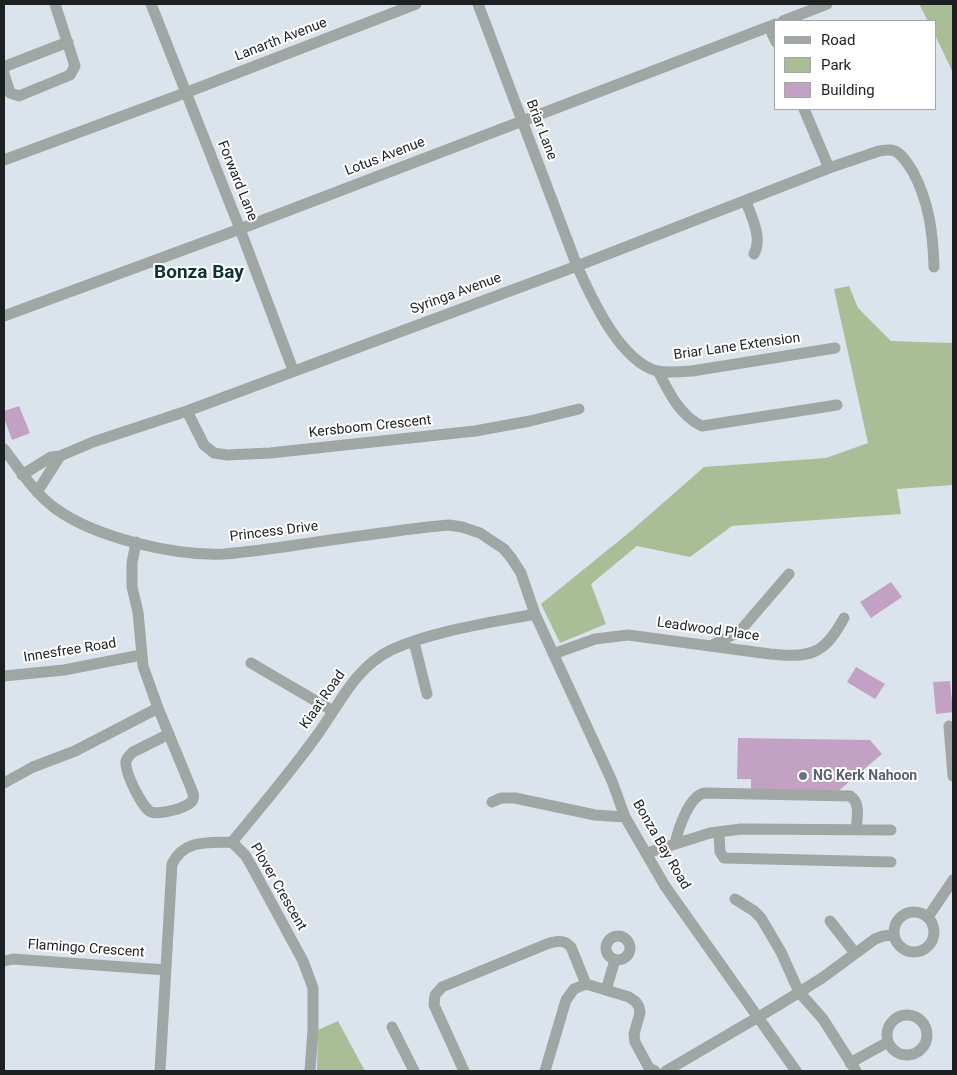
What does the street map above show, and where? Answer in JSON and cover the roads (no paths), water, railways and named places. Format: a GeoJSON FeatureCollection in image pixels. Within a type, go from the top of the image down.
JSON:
{"type":"FeatureCollection","features":[{"type":"Feature","properties":{"kind":"street"},"geometry":{"type":"LineString","coordinates":[[4,74],[10,93],[19,96],[70,75],[73,72],[75,66],[55,4]]}},
{"type":"Feature","properties":{"kind":"street","name":"Forward Lane"},"geometry":{"type":"LineString","coordinates":[[151,4],[240,229],[293,370]]}},
{"type":"Feature","properties":{"kind":"street","name":"Lanarth Avenue"},"geometry":{"type":"LineString","coordinates":[[4,160],[416,4]]}},
{"type":"Feature","properties":{"kind":"street","name":"Briar Lane"},"geometry":{"type":"LineString","coordinates":[[478,4],[576,266]]}},
{"type":"Feature","properties":{"kind":"street"},"geometry":{"type":"LineString","coordinates":[[786,20],[827,4]]}},
{"type":"Feature","properties":{"kind":"street","name":"Lotus Avenue"},"geometry":{"type":"LineString","coordinates":[[4,316],[240,229],[773,26]]}},
{"type":"Feature","properties":{"kind":"street"},"geometry":{"type":"LineString","coordinates":[[4,69],[6,66],[68,42]]}},
{"type":"Feature","properties":{"kind":"street"},"geometry":{"type":"LineString","coordinates":[[804,110],[829,168]]}},
{"type":"Feature","properties":{"kind":"street","name":"Syringa Avenue"},"geometry":{"type":"LineString","coordinates":[[22,474],[51,457],[60,456],[92,442],[187,411],[576,266],[829,168],[879,151],[895,151],[902,156],[918,181],[926,202],[932,228],[934,266]]}},
{"type":"Feature","properties":{"kind":"street"},"geometry":{"type":"LineString","coordinates":[[746,201],[756,233],[757,248],[754,254]]}},
{"type":"Feature","properties":{"kind":"street","name":"Briar Lane Extension"},"geometry":{"type":"LineString","coordinates":[[576,266],[593,302],[628,352],[648,367],[658,371],[671,373],[692,371],[836,348]]}},
{"type":"Feature","properties":{"kind":"street"},"geometry":{"type":"LineString","coordinates":[[658,371],[676,402],[691,419],[702,426],[837,405]]}},
{"type":"Feature","properties":{"kind":"street","name":"Kersboom Crescent"},"geometry":{"type":"LineString","coordinates":[[187,411],[204,445],[214,453],[226,456],[475,431],[579,410]]}},
{"type":"Feature","properties":{"kind":"street","name":"Princess Drive"},"geometry":{"type":"LineString","coordinates":[[4,449],[37,492],[56,509],[79,522],[110,535],[186,552],[222,554],[428,526],[449,525],[462,527],[480,533],[495,542],[512,559],[521,573],[535,614]]}},
{"type":"Feature","properties":{"kind":"street"},"geometry":{"type":"LineString","coordinates":[[37,492],[60,456]]}},
{"type":"Feature","properties":{"kind":"street"},"geometry":{"type":"LineString","coordinates":[[136,542],[131,578],[138,612],[142,666],[194,795],[194,799],[188,806],[157,814],[146,809],[141,804],[126,762],[133,752],[169,734]]}},
{"type":"Feature","properties":{"kind":"street"},"geometry":{"type":"LineString","coordinates":[[709,646],[740,630],[789,574]]}},
{"type":"Feature","properties":{"kind":"street","name":"Kiaat Road"},"geometry":{"type":"LineString","coordinates":[[232,842],[317,736],[350,685],[367,667],[392,650],[414,642],[458,630],[535,614]]}},
{"type":"Feature","properties":{"kind":"street","name":"Bonza Bay Road"},"geometry":{"type":"LineString","coordinates":[[535,614],[612,781],[626,818],[665,886],[796,1071]]}},
{"type":"Feature","properties":{"kind":"street","name":"Leadwood Place"},"geometry":{"type":"LineString","coordinates":[[553,654],[595,639],[628,635],[793,656],[808,654],[821,648],[834,636],[844,618]]}},
{"type":"Feature","properties":{"kind":"street"},"geometry":{"type":"LineString","coordinates":[[414,642],[428,694]]}},
{"type":"Feature","properties":{"kind":"street","name":"Innesfree Road"},"geometry":{"type":"LineString","coordinates":[[4,676],[64,670],[141,654]]}},
{"type":"Feature","properties":{"kind":"street"},"geometry":{"type":"LineString","coordinates":[[252,663],[332,711]]}},
{"type":"Feature","properties":{"kind":"street"},"geometry":{"type":"LineString","coordinates":[[4,782],[33,767],[74,751],[158,708]]}},
{"type":"Feature","properties":{"kind":"street"},"geometry":{"type":"LineString","coordinates":[[949,726],[953,776]]}},
{"type":"Feature","properties":{"kind":"street"},"geometry":{"type":"LineString","coordinates":[[675,844],[677,834],[694,799],[705,793],[850,796],[857,806],[856,830]]}},
{"type":"Feature","properties":{"kind":"street"},"geometry":{"type":"LineString","coordinates":[[492,802],[508,797],[595,815],[626,818]]}},
{"type":"Feature","properties":{"kind":"street"},"geometry":{"type":"LineString","coordinates":[[647,853],[710,833],[741,829],[890,830]]}},
{"type":"Feature","properties":{"kind":"street"},"geometry":{"type":"LineString","coordinates":[[719,832],[720,852],[724,858],[891,862]]}},
{"type":"Feature","properties":{"kind":"street","name":"Plover Crescent"},"geometry":{"type":"LineString","coordinates":[[160,1071],[172,864],[176,855],[190,846],[232,842],[245,855],[251,865],[310,976],[314,1001],[310,1071]]}},
{"type":"Feature","properties":{"kind":"street"},"geometry":{"type":"LineString","coordinates":[[928,918],[953,880]]}},
{"type":"Feature","properties":{"kind":"street"},"geometry":{"type":"LineString","coordinates":[[735,898],[754,911],[760,918],[782,952],[799,992],[824,1019],[853,1067],[888,1042]]}},
{"type":"Feature","properties":{"kind":"street"},"geometry":{"type":"LineString","coordinates":[[915,912],[928,918],[932,923],[934,936],[932,942],[922,951],[909,952],[898,945],[894,935],[894,926],[902,916],[915,912]]}},
{"type":"Feature","properties":{"kind":"street"},"geometry":{"type":"LineString","coordinates":[[830,921],[855,953]]}},
{"type":"Feature","properties":{"kind":"street"},"geometry":{"type":"LineString","coordinates":[[666,1071],[758,1018],[822,978],[874,939],[894,935]]}},
{"type":"Feature","properties":{"kind":"street"},"geometry":{"type":"LineString","coordinates":[[464,1071],[434,1005],[435,995],[442,987],[547,944],[559,941],[567,942],[572,947],[586,984]]}},
{"type":"Feature","properties":{"kind":"street","name":"Flamingo Crescent"},"geometry":{"type":"LineString","coordinates":[[4,961],[13,959],[166,970]]}},
{"type":"Feature","properties":{"kind":"street"},"geometry":{"type":"LineString","coordinates":[[606,990],[615,960]]}},
{"type":"Feature","properties":{"kind":"street"},"geometry":{"type":"LineString","coordinates":[[544,1071],[566,1000],[574,989],[586,984],[629,997],[636,1002],[640,1013],[634,1034],[635,1042],[649,1068],[655,1071]]}},
{"type":"Feature","properties":{"kind":"street"},"geometry":{"type":"LineString","coordinates":[[392,1027],[414,1071]]}},
{"type":"Feature","properties":{"kind":"place","name":"NG Kerk Nahoon"},"geometry":{"type":"Point","coordinates":[803,776]}},
{"type":"Feature","properties":{"kind":"district","name":"Bonza Bay"},"geometry":{"type":"Point","coordinates":[199,273]}}]}
